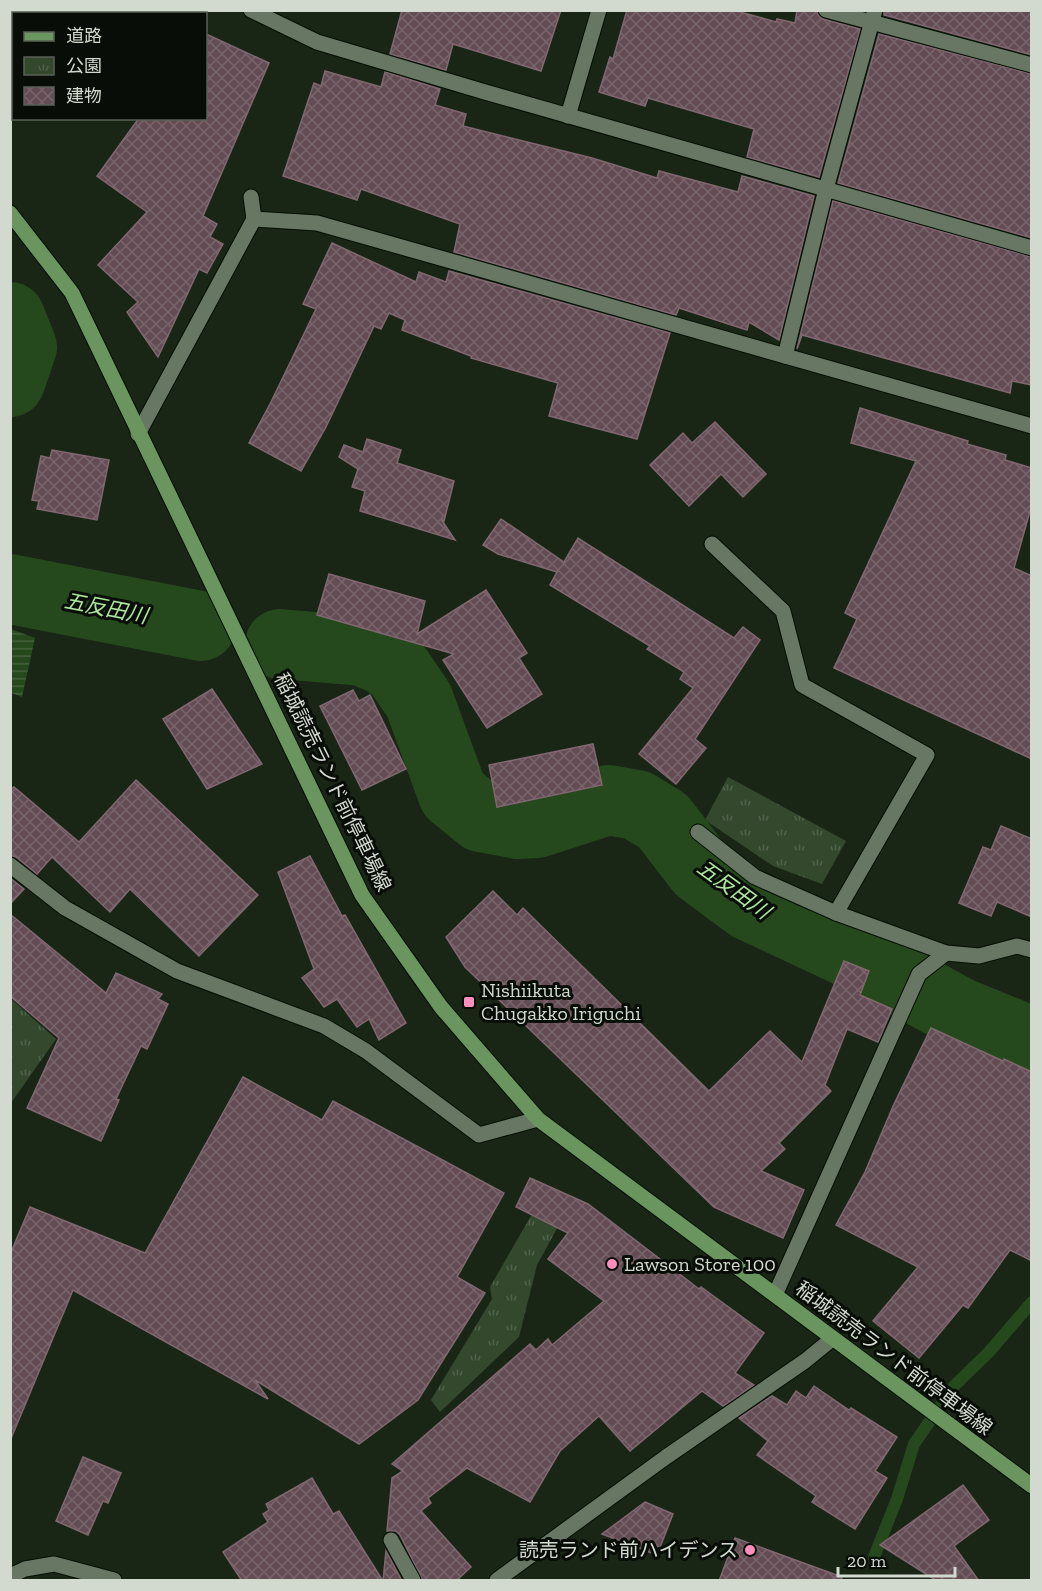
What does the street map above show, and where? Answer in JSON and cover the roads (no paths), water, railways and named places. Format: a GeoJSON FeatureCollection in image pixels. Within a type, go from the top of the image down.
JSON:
{"type":"FeatureCollection","features":[{"type":"Feature","properties":{"kind":"main road","name":"稲城読売ランド前停車場線"},"geometry":{"type":"LineString","coordinates":[[10,213],[72,293],[362,895],[441,1007],[538,1119],[1032,1486]]}},
{"type":"Feature","properties":{"kind":"street"},"geometry":{"type":"LineString","coordinates":[[251,10],[317,42],[1032,248]]}},
{"type":"Feature","properties":{"kind":"street"},"geometry":{"type":"LineString","coordinates":[[568,116],[599,10]]}},
{"type":"Feature","properties":{"kind":"street"},"geometry":{"type":"LineString","coordinates":[[826,10],[873,17],[1032,65]]}},
{"type":"Feature","properties":{"kind":"street"},"geometry":{"type":"LineString","coordinates":[[785,356],[826,189],[873,17]]}},
{"type":"Feature","properties":{"kind":"street"},"geometry":{"type":"LineString","coordinates":[[138,434],[254,219],[251,197]]}},
{"type":"Feature","properties":{"kind":"street"},"geometry":{"type":"LineString","coordinates":[[254,219],[317,223],[1032,426]]}},
{"type":"Feature","properties":{"kind":"street"},"geometry":{"type":"LineString","coordinates":[[711,544],[783,611],[802,685],[927,755],[836,913]]}},
{"type":"Feature","properties":{"kind":"street"},"geometry":{"type":"LineString","coordinates":[[698,832],[755,877],[836,913],[946,953],[979,956],[1017,946],[1032,950]]}},
{"type":"Feature","properties":{"kind":"street"},"geometry":{"type":"LineString","coordinates":[[10,865],[65,908],[177,971],[324,1026],[366,1051],[479,1134],[538,1119]]}},
{"type":"Feature","properties":{"kind":"street"},"geometry":{"type":"LineString","coordinates":[[775,1295],[920,974],[946,953]]}},
{"type":"Feature","properties":{"kind":"street"},"geometry":{"type":"LineString","coordinates":[[497,1581],[666,1457],[805,1361],[832,1339]]}},
{"type":"Feature","properties":{"kind":"street"},"geometry":{"type":"LineString","coordinates":[[391,1540],[413,1581]]}},
{"type":"Feature","properties":{"kind":"street"},"geometry":{"type":"LineString","coordinates":[[10,1576],[25,1569],[54,1564],[114,1581]]}},
{"type":"Feature","properties":{"kind":"waterway","name":"五反田川"},"geometry":{"type":"LineString","coordinates":[[10,317],[22,347],[10,382]]}},
{"type":"Feature","properties":{"kind":"waterway","name":"五反田川"},"geometry":{"type":"LineString","coordinates":[[10,589],[201,626]]}},
{"type":"Feature","properties":{"kind":"waterway","name":"五反田川"},"geometry":{"type":"LineString","coordinates":[[280,644],[362,651],[382,659],[398,670],[419,701],[453,794],[481,817],[518,824],[537,823],[608,800],[637,805],[663,821],[700,869],[750,906],[844,950],[959,1012],[1032,1042]]}},
{"type":"Feature","properties":{"kind":"waterway"},"geometry":{"type":"LineString","coordinates":[[874,1557],[897,1499],[914,1444],[954,1386],[989,1352],[1032,1302]]}},
{"type":"Feature","properties":{"kind":"place","name":"Nishiikuta Chugakko Iriguchi"},"geometry":{"type":"Point","coordinates":[469,1002]}},
{"type":"Feature","properties":{"kind":"place","name":"Lawson Store 100"},"geometry":{"type":"Point","coordinates":[612,1264]}},
{"type":"Feature","properties":{"kind":"place","name":"読売ランド前ハイデンス"},"geometry":{"type":"Point","coordinates":[750,1550]}}]}
